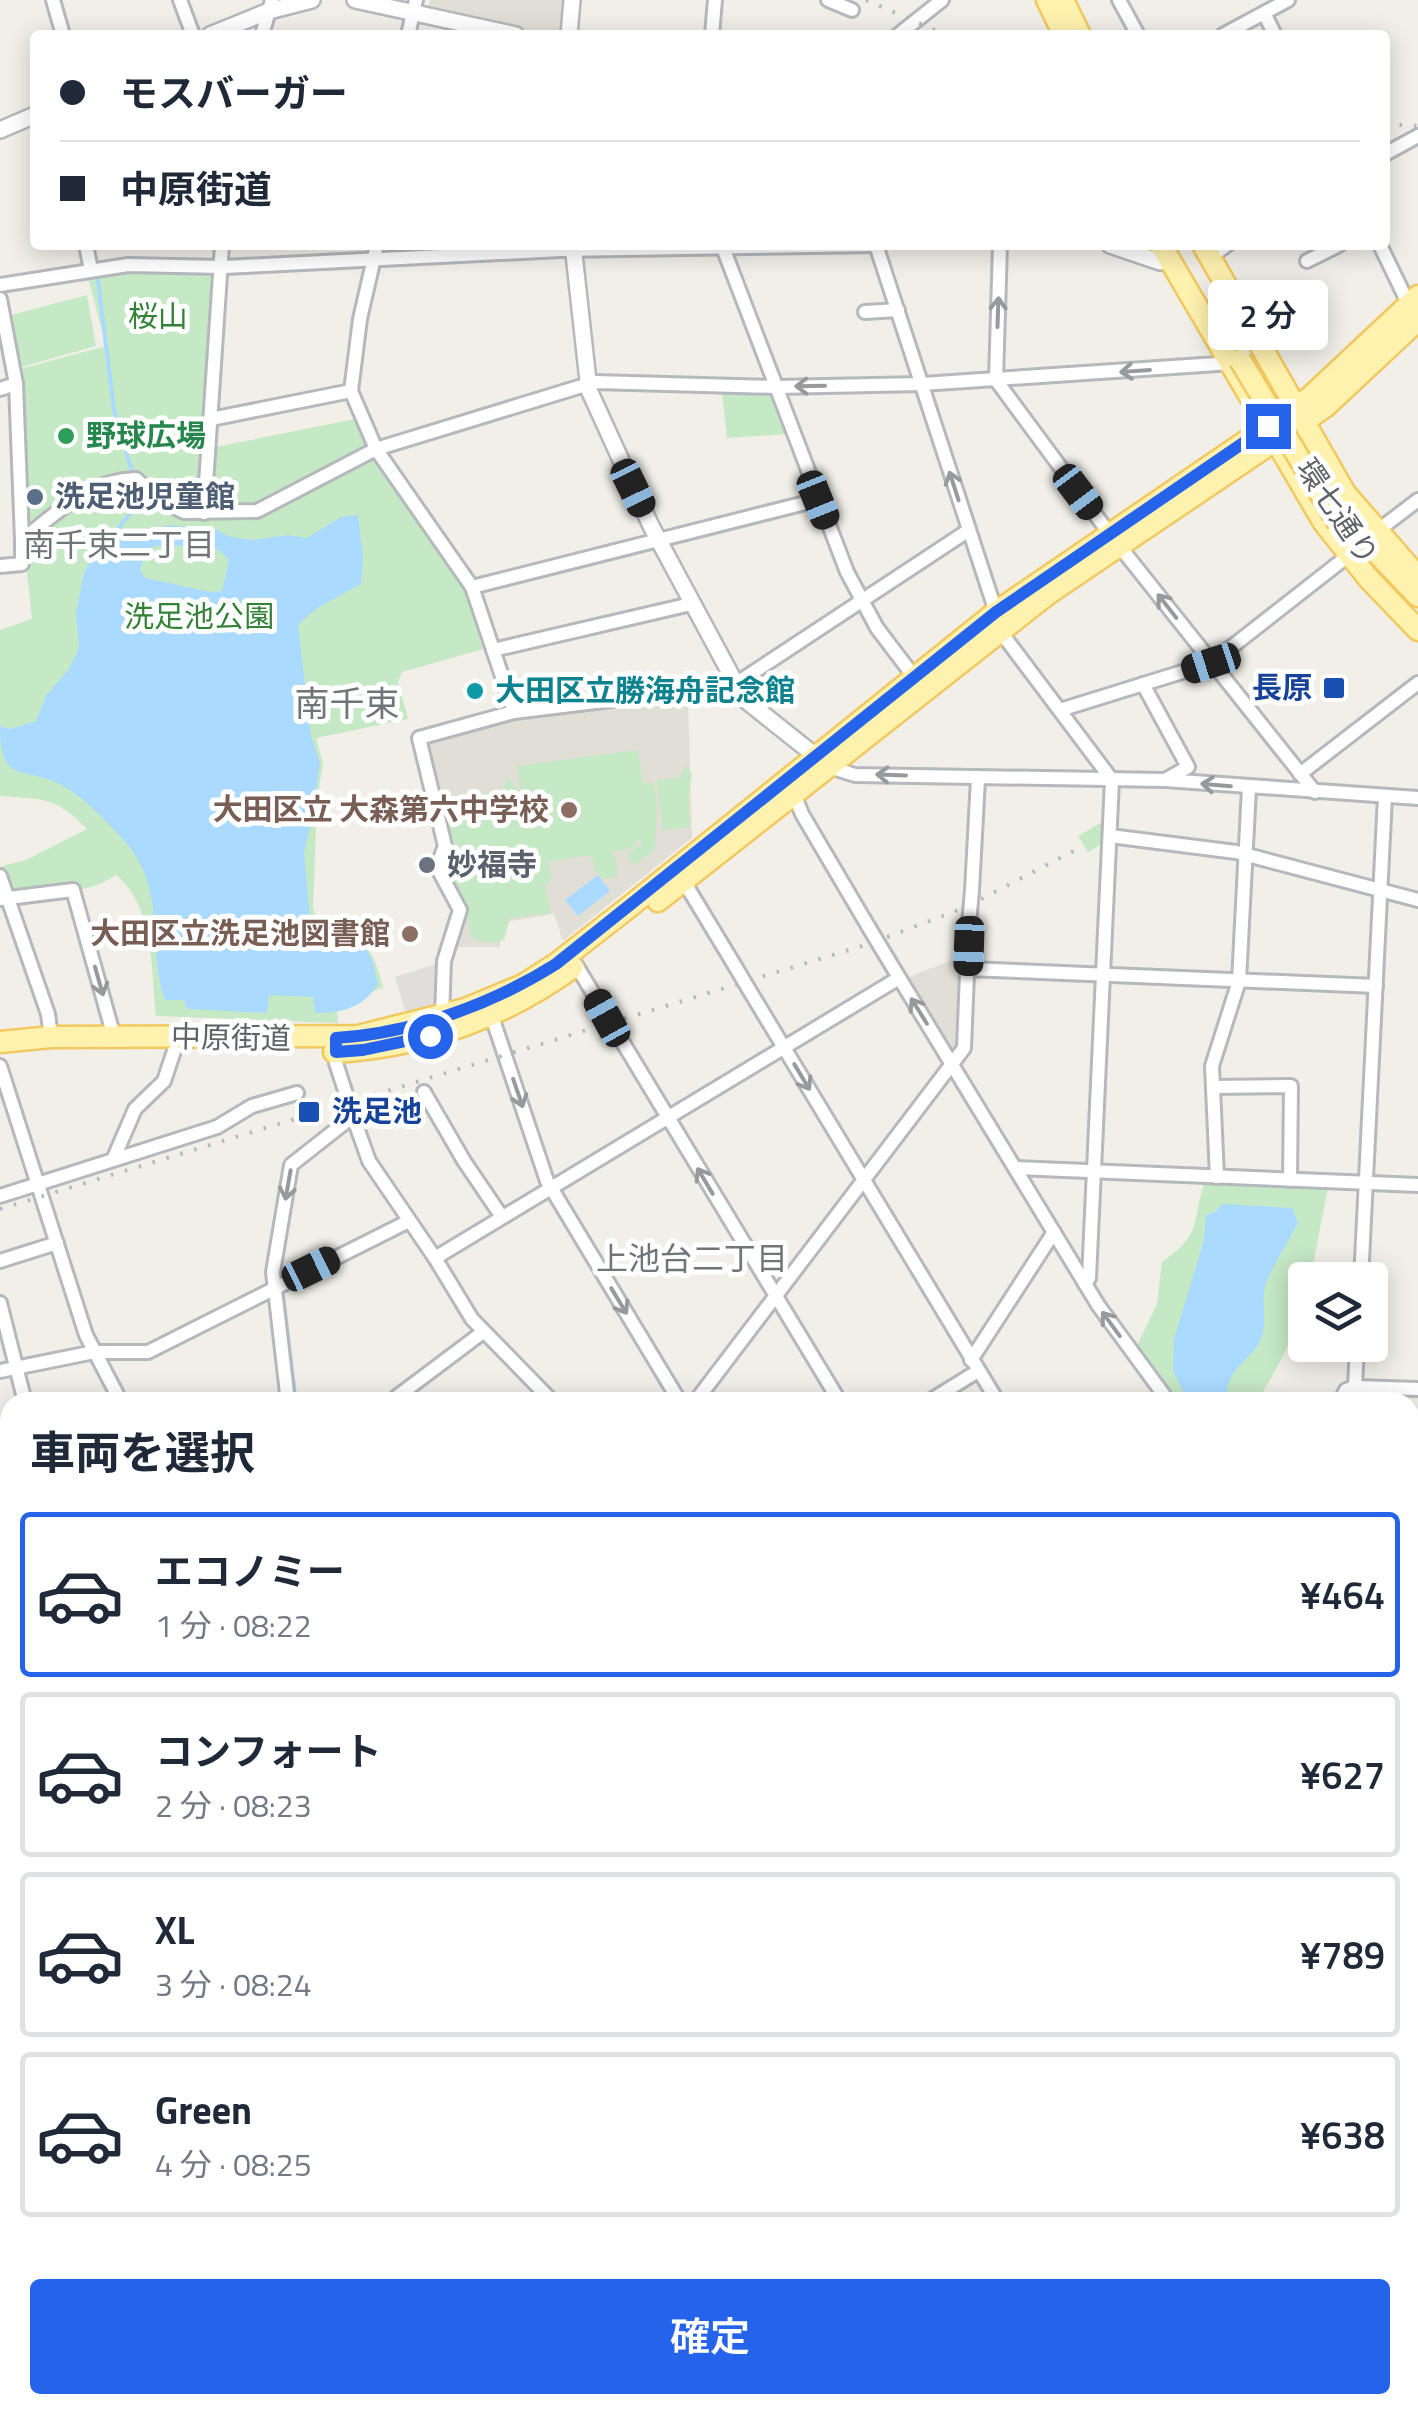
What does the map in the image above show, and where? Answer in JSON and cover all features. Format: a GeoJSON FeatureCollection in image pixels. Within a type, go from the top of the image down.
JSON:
{"type":"FeatureCollection","features":[{"type":"Feature","properties":{"kind":"main road"},"geometry":{"type":"LineString","coordinates":[[1048,0],[1073,24]]}},
{"type":"Feature","properties":{"kind":"main road","name":"環七通り"},"geometry":{"type":"LineString","coordinates":[[1169,250],[1365,559],[1418,616]]}},
{"type":"Feature","properties":{"kind":"main road","name":"環七通り"},"geometry":{"type":"LineString","coordinates":[[1191,250],[1241,360]]}},
{"type":"Feature","properties":{"kind":"main road"},"geometry":{"type":"LineString","coordinates":[[1214,250],[1346,493],[1418,577]]}},
{"type":"Feature","properties":{"kind":"main road","name":"中原街道"},"geometry":{"type":"LineString","coordinates":[[0,1056],[58,1049],[174,1051],[404,1042],[544,989],[792,796],[823,762],[915,678],[1300,414],[1309,398],[1415,307]]}},
{"type":"Feature","properties":{"kind":"main road"},"geometry":{"type":"LineString","coordinates":[[1241,360],[1272,433],[1324,522],[1418,630]]}},
{"type":"Feature","properties":{"kind":"main road","name":"環七通り"},"geometry":{"type":"LineString","coordinates":[[1343,519],[1418,596]]}},
{"type":"Feature","properties":{"kind":"main road","name":"中原街道"},"geometry":{"type":"LineString","coordinates":[[0,1042],[52,1036],[336,1045],[442,1016],[489,1008],[568,955],[798,771],[823,762],[998,622]]}},
{"type":"Feature","properties":{"kind":"street"},"geometry":{"type":"LineString","coordinates":[[53,0],[62,30]]}},
{"type":"Feature","properties":{"kind":"street"},"geometry":{"type":"LineString","coordinates":[[180,0],[190,30]]}},
{"type":"Feature","properties":{"kind":"street"},"geometry":{"type":"LineString","coordinates":[[220,30],[270,5],[312,0]]}},
{"type":"Feature","properties":{"kind":"street"},"geometry":{"type":"LineString","coordinates":[[355,0],[414,6],[498,30]]}},
{"type":"Feature","properties":{"kind":"street"},"geometry":{"type":"LineString","coordinates":[[569,30],[572,0]]}},
{"type":"Feature","properties":{"kind":"street"},"geometry":{"type":"LineString","coordinates":[[713,30],[716,0]]}},
{"type":"Feature","properties":{"kind":"street"},"geometry":{"type":"LineString","coordinates":[[828,0],[852,10]]}},
{"type":"Feature","properties":{"kind":"street"},"geometry":{"type":"LineString","coordinates":[[1119,0],[1135,30]]}},
{"type":"Feature","properties":{"kind":"street"},"geometry":{"type":"LineString","coordinates":[[1232,30],[1288,0]]}},
{"type":"Feature","properties":{"kind":"street"},"geometry":{"type":"LineString","coordinates":[[904,30],[936,1]]}},
{"type":"Feature","properties":{"kind":"street"},"geometry":{"type":"LineString","coordinates":[[263,30],[270,5]]}},
{"type":"Feature","properties":{"kind":"street"},"geometry":{"type":"LineString","coordinates":[[1264,13],[1272,30]]}},
{"type":"Feature","properties":{"kind":"street"},"geometry":{"type":"LineString","coordinates":[[0,130],[30,117]]}},
{"type":"Feature","properties":{"kind":"street"},"geometry":{"type":"LineString","coordinates":[[1390,151],[1418,136]]}},
{"type":"Feature","properties":{"kind":"street"},"geometry":{"type":"LineString","coordinates":[[87,250],[91,270]]}},
{"type":"Feature","properties":{"kind":"street"},"geometry":{"type":"LineString","coordinates":[[204,514],[221,250]]}},
{"type":"Feature","properties":{"kind":"street"},"geometry":{"type":"LineString","coordinates":[[0,284],[128,265],[219,267],[376,252],[455,250]]}},
{"type":"Feature","properties":{"kind":"street"},"geometry":{"type":"LineString","coordinates":[[573,250],[588,384],[658,540],[744,699],[823,762],[849,775],[1166,780],[1418,798]]}},
{"type":"Feature","properties":{"kind":"street"},"geometry":{"type":"LineString","coordinates":[[724,250],[818,500],[862,602],[915,678]]}},
{"type":"Feature","properties":{"kind":"street"},"geometry":{"type":"LineString","coordinates":[[878,250],[998,622],[1112,780],[1089,1278],[1085,1284]]}},
{"type":"Feature","properties":{"kind":"street"},"geometry":{"type":"LineString","coordinates":[[1000,250],[996,380],[1115,540],[1314,792]]}},
{"type":"Feature","properties":{"kind":"street"},"geometry":{"type":"LineString","coordinates":[[1125,250],[1160,262],[1167,250]]}},
{"type":"Feature","properties":{"kind":"street"},"geometry":{"type":"LineString","coordinates":[[1307,262],[1330,250]]}},
{"type":"Feature","properties":{"kind":"street"},"geometry":{"type":"LineString","coordinates":[[1383,250],[1415,307]]}},
{"type":"Feature","properties":{"kind":"street"},"geometry":{"type":"LineString","coordinates":[[376,252],[360,319],[352,391],[376,449],[472,587],[514,712]]}},
{"type":"Feature","properties":{"kind":"street"},"geometry":{"type":"LineString","coordinates":[[0,299],[16,384],[22,540],[22,564],[0,566]]}},
{"type":"Feature","properties":{"kind":"street"},"geometry":{"type":"LineString","coordinates":[[866,312],[898,310]]}},
{"type":"Feature","properties":{"kind":"street"},"geometry":{"type":"LineString","coordinates":[[22,540],[91,487],[131,479],[184,512],[257,511],[376,449],[588,384],[922,384],[1241,360]]}},
{"type":"Feature","properties":{"kind":"street"},"geometry":{"type":"LineString","coordinates":[[0,389],[16,384]]}},
{"type":"Feature","properties":{"kind":"street"},"geometry":{"type":"LineString","coordinates":[[211,419],[352,391]]}},
{"type":"Feature","properties":{"kind":"street"},"geometry":{"type":"LineString","coordinates":[[472,587],[818,500]]}},
{"type":"Feature","properties":{"kind":"street"},"geometry":{"type":"LineString","coordinates":[[1376,532],[1418,500]]}},
{"type":"Feature","properties":{"kind":"street"},"geometry":{"type":"LineString","coordinates":[[442,1016],[444,961],[460,910],[437,867],[445,846],[419,738],[514,712],[734,685],[969,530]]}},
{"type":"Feature","properties":{"kind":"street"},"geometry":{"type":"LineString","coordinates":[[1060,710],[1211,663],[1349,555]]}},
{"type":"Feature","properties":{"kind":"street"},"geometry":{"type":"LineString","coordinates":[[493,650],[691,604]]}},
{"type":"Feature","properties":{"kind":"street"},"geometry":{"type":"LineString","coordinates":[[1300,774],[1418,683]]}},
{"type":"Feature","properties":{"kind":"street"},"geometry":{"type":"LineString","coordinates":[[1143,684],[1188,767],[1166,780]]}},
{"type":"Feature","properties":{"kind":"street"},"geometry":{"type":"LineString","coordinates":[[798,771],[792,796],[868,926],[1085,1284],[1162,1392]]}},
{"type":"Feature","properties":{"kind":"street"},"geometry":{"type":"LineString","coordinates":[[702,1392],[964,1048],[978,779]]}},
{"type":"Feature","properties":{"kind":"street"},"geometry":{"type":"LineString","coordinates":[[1217,1177],[1212,1066],[1239,980],[1249,788]]}},
{"type":"Feature","properties":{"kind":"street"},"geometry":{"type":"LineString","coordinates":[[1362,1262],[1385,796]]}},
{"type":"Feature","properties":{"kind":"street"},"geometry":{"type":"LineString","coordinates":[[1110,836],[1246,854],[1418,900]]}},
{"type":"Feature","properties":{"kind":"street"},"geometry":{"type":"LineString","coordinates":[[0,876],[52,1036]]}},
{"type":"Feature","properties":{"kind":"street"},"geometry":{"type":"LineString","coordinates":[[683,880],[992,1392]]}},
{"type":"Feature","properties":{"kind":"street"},"geometry":{"type":"LineString","coordinates":[[4,898],[73,890],[114,1037]]}},
{"type":"Feature","properties":{"kind":"street"},"geometry":{"type":"LineString","coordinates":[[576,965],[834,1392]]}},
{"type":"Feature","properties":{"kind":"street"},"geometry":{"type":"LineString","coordinates":[[968,969],[1376,986]]}},
{"type":"Feature","properties":{"kind":"street"},"geometry":{"type":"LineString","coordinates":[[435,1258],[899,978]]}},
{"type":"Feature","properties":{"kind":"street"},"geometry":{"type":"LineString","coordinates":[[489,1008],[551,1188],[674,1392]]}},
{"type":"Feature","properties":{"kind":"street"},"geometry":{"type":"LineString","coordinates":[[336,1045],[349,1106],[369,1161],[483,1332],[543,1392]]}},
{"type":"Feature","properties":{"kind":"street"},"geometry":{"type":"LineString","coordinates":[[113,1160],[135,1109],[164,1081],[174,1051]]}},
{"type":"Feature","properties":{"kind":"street"},"geometry":{"type":"LineString","coordinates":[[0,1066],[94,1352],[116,1392]]}},
{"type":"Feature","properties":{"kind":"street"},"geometry":{"type":"LineString","coordinates":[[1213,1087],[1292,1086],[1290,1180]]}},
{"type":"Feature","properties":{"kind":"street"},"geometry":{"type":"LineString","coordinates":[[0,1196],[217,1126],[252,1106],[297,1092]]}},
{"type":"Feature","properties":{"kind":"street"},"geometry":{"type":"LineString","coordinates":[[424,1092],[464,1162],[502,1217]]}},
{"type":"Feature","properties":{"kind":"street"},"geometry":{"type":"LineString","coordinates":[[287,1392],[273,1270],[291,1165],[349,1106]]}},
{"type":"Feature","properties":{"kind":"street"},"geometry":{"type":"LineString","coordinates":[[1015,1168],[1418,1186]]}},
{"type":"Feature","properties":{"kind":"street"},"geometry":{"type":"LineString","coordinates":[[0,1371],[94,1352],[148,1352],[408,1221]]}},
{"type":"Feature","properties":{"kind":"street"},"geometry":{"type":"LineString","coordinates":[[941,1392],[975,1365],[1054,1232]]}},
{"type":"Feature","properties":{"kind":"street"},"geometry":{"type":"LineString","coordinates":[[0,1261],[57,1243]]}},
{"type":"Feature","properties":{"kind":"street"},"geometry":{"type":"LineString","coordinates":[[0,1303],[23,1392]]}},
{"type":"Feature","properties":{"kind":"street"},"geometry":{"type":"LineString","coordinates":[[403,1392],[483,1332]]}},
{"type":"Feature","properties":{"kind":"street"},"geometry":{"type":"LineString","coordinates":[[1355,1387],[1356,1362]]}},
{"type":"Feature","properties":{"kind":"street"},"geometry":{"type":"LineString","coordinates":[[1345,1392],[1355,1387],[1418,1390]]}},
{"type":"Feature","properties":{"kind":"shaded area"},"geometry":{"type":"Polygon","coordinates":[[[430,0],[564,0],[561,30],[527,30],[428,8],[430,0]]]}},
{"type":"Feature","properties":{"kind":"shaded area","name":"大田区立 大森第六中学校"},"geometry":{"type":"Polygon","coordinates":[[[688,696],[692,838],[563,941],[554,914],[506,922],[499,947],[453,947],[460,849],[424,740],[518,716],[688,696]]]}},
{"type":"Feature","properties":{"kind":"shaded area"},"geometry":{"type":"Polygon","coordinates":[[[962,956],[959,1048],[953,1055],[906,978],[962,956]]]}},
{"type":"Feature","properties":{"kind":"shaded area"},"geometry":{"type":"Polygon","coordinates":[[[439,963],[436,1005],[406,1013],[395,977],[439,963]]]}},
{"type":"Feature","properties":{"kind":"green space","name":"洗足池公園"},"geometry":{"type":"Polygon","coordinates":[[[128,266],[215,271],[206,449],[355,419],[372,457],[409,495],[420,520],[465,590],[483,649],[402,672],[398,682],[408,719],[316,738],[323,764],[317,800],[313,910],[326,930],[351,936],[366,946],[383,987],[337,1009],[338,1023],[156,1016],[144,922],[129,888],[116,875],[80,890],[15,892],[9,887],[2,866],[26,860],[87,829],[57,805],[0,796],[0,630],[32,619],[26,562],[20,369],[106,346],[87,273],[128,266]]]}},
{"type":"Feature","properties":{"kind":"green space"},"geometry":{"type":"Polygon","coordinates":[[[87,295],[96,346],[18,368],[8,316],[87,295]]]}},
{"type":"Feature","properties":{"kind":"green space"},"geometry":{"type":"Polygon","coordinates":[[[722,392],[771,393],[787,434],[727,438],[722,392]]]}},
{"type":"Feature","properties":{"kind":"green space"},"geometry":{"type":"Polygon","coordinates":[[[638,750],[643,784],[654,785],[655,849],[634,866],[628,855],[642,843],[641,837],[633,848],[611,852],[616,858],[617,876],[605,879],[594,870],[592,855],[547,862],[552,876],[545,887],[551,913],[510,918],[504,940],[475,940],[469,933],[468,920],[465,922],[458,911],[450,883],[451,801],[503,789],[509,777],[523,798],[516,766],[638,750]]]}},
{"type":"Feature","properties":{"kind":"green space"},"geometry":{"type":"Polygon","coordinates":[[[687,765],[692,775],[689,827],[663,830],[657,780],[680,777],[687,765]]]}},
{"type":"Feature","properties":{"kind":"green space"},"geometry":{"type":"Polygon","coordinates":[[[1104,821],[1104,843],[1088,852],[1078,836],[1104,821]]]}},
{"type":"Feature","properties":{"kind":"green space"},"geometry":{"type":"Polygon","coordinates":[[[1205,1181],[1328,1187],[1314,1262],[1288,1262],[1288,1344],[1263,1392],[1161,1392],[1133,1354],[1157,1304],[1162,1262],[1190,1234],[1205,1181]]]}},
{"type":"Feature","properties":{"kind":"water","name":"洗足池"},"geometry":{"type":"Polygon","coordinates":[[[358,515],[363,556],[361,584],[319,607],[298,624],[311,736],[320,762],[304,853],[310,919],[317,930],[362,942],[378,984],[359,1004],[334,1012],[315,1013],[313,997],[269,995],[267,1013],[187,1009],[184,1000],[165,1000],[151,897],[137,858],[79,797],[63,786],[10,766],[4,758],[0,726],[10,729],[36,721],[46,696],[69,669],[79,648],[76,613],[84,573],[94,554],[114,540],[169,525],[217,530],[252,540],[288,535],[307,538],[341,517],[358,515]],[[155,546],[146,550],[140,570],[145,578],[222,591],[229,560],[219,550],[155,546]]]}},
{"type":"Feature","properties":{"kind":"water"},"geometry":{"type":"Polygon","coordinates":[[[598,875],[610,891],[578,916],[565,900],[598,875]]]}},
{"type":"Feature","properties":{"kind":"water"},"geometry":{"type":"Polygon","coordinates":[[[1222,1204],[1292,1208],[1298,1222],[1267,1280],[1263,1334],[1230,1379],[1228,1392],[1183,1392],[1173,1370],[1174,1339],[1204,1240],[1206,1215],[1222,1204]]]}},
{"type":"Feature","properties":{"kind":"waterway"},"geometry":{"type":"LineString","coordinates":[[97,273],[114,410],[133,475]]}},
{"type":"Feature","properties":{"kind":"waterway"},"geometry":{"type":"LineString","coordinates":[[114,540],[114,533],[134,509],[135,484]]}},
{"type":"Feature","properties":{"kind":"waterway"},"geometry":{"type":"LineString","coordinates":[[282,1288],[295,1392]]}},
{"type":"Feature","properties":{"kind":"railway"},"geometry":{"type":"LineString","coordinates":[[866,0],[935,30]]}},
{"type":"Feature","properties":{"kind":"railway"},"geometry":{"type":"LineString","coordinates":[[1390,124],[1418,126]]}},
{"type":"Feature","properties":{"kind":"railway"},"geometry":{"type":"LineString","coordinates":[[0,1209],[869,944],[966,907],[1081,847]]}},
{"type":"Feature","properties":{"kind":"place","name":"野球広場"},"geometry":{"type":"Point","coordinates":[66,436]}},
{"type":"Feature","properties":{"kind":"place","name":"洗足池児童館"},"geometry":{"type":"Point","coordinates":[35,497]}},
{"type":"Feature","properties":{"kind":"place","name":"長原"},"geometry":{"type":"Point","coordinates":[1334,688]}},
{"type":"Feature","properties":{"kind":"place","name":"大田区立勝海舟記念館"},"geometry":{"type":"Point","coordinates":[475,691]}},
{"type":"Feature","properties":{"kind":"place","name":"大田区立 大森第六中学校"},"geometry":{"type":"Point","coordinates":[569,810]}},
{"type":"Feature","properties":{"kind":"place","name":"妙福寺"},"geometry":{"type":"Point","coordinates":[427,865]}},
{"type":"Feature","properties":{"kind":"place","name":"大田区立洗足池図書館"},"geometry":{"type":"Point","coordinates":[410,934]}},
{"type":"Feature","properties":{"kind":"place","name":"洗足池"},"geometry":{"type":"Point","coordinates":[309,1112]}},
{"type":"Feature","properties":{"kind":"district","name":"南千束二丁目"},"geometry":{"type":"Point","coordinates":[119,545]}},
{"type":"Feature","properties":{"kind":"district","name":"南千束"},"geometry":{"type":"Point","coordinates":[347,704]}},
{"type":"Feature","properties":{"kind":"district","name":"上池台二丁目"},"geometry":{"type":"Point","coordinates":[692,1259]}},
{"type":"Feature","properties":{"kind":"route"},"geometry":{"type":"LineString","coordinates":[[430,1036],[336,1052],[336,1038],[386,1031],[465,1009],[500,996],[556,964],[996,612],[1268,426]]}},
{"type":"Feature","properties":{"kind":"park label","name":"桜山"},"geometry":{"type":"Point","coordinates":[158,317]}}]}
